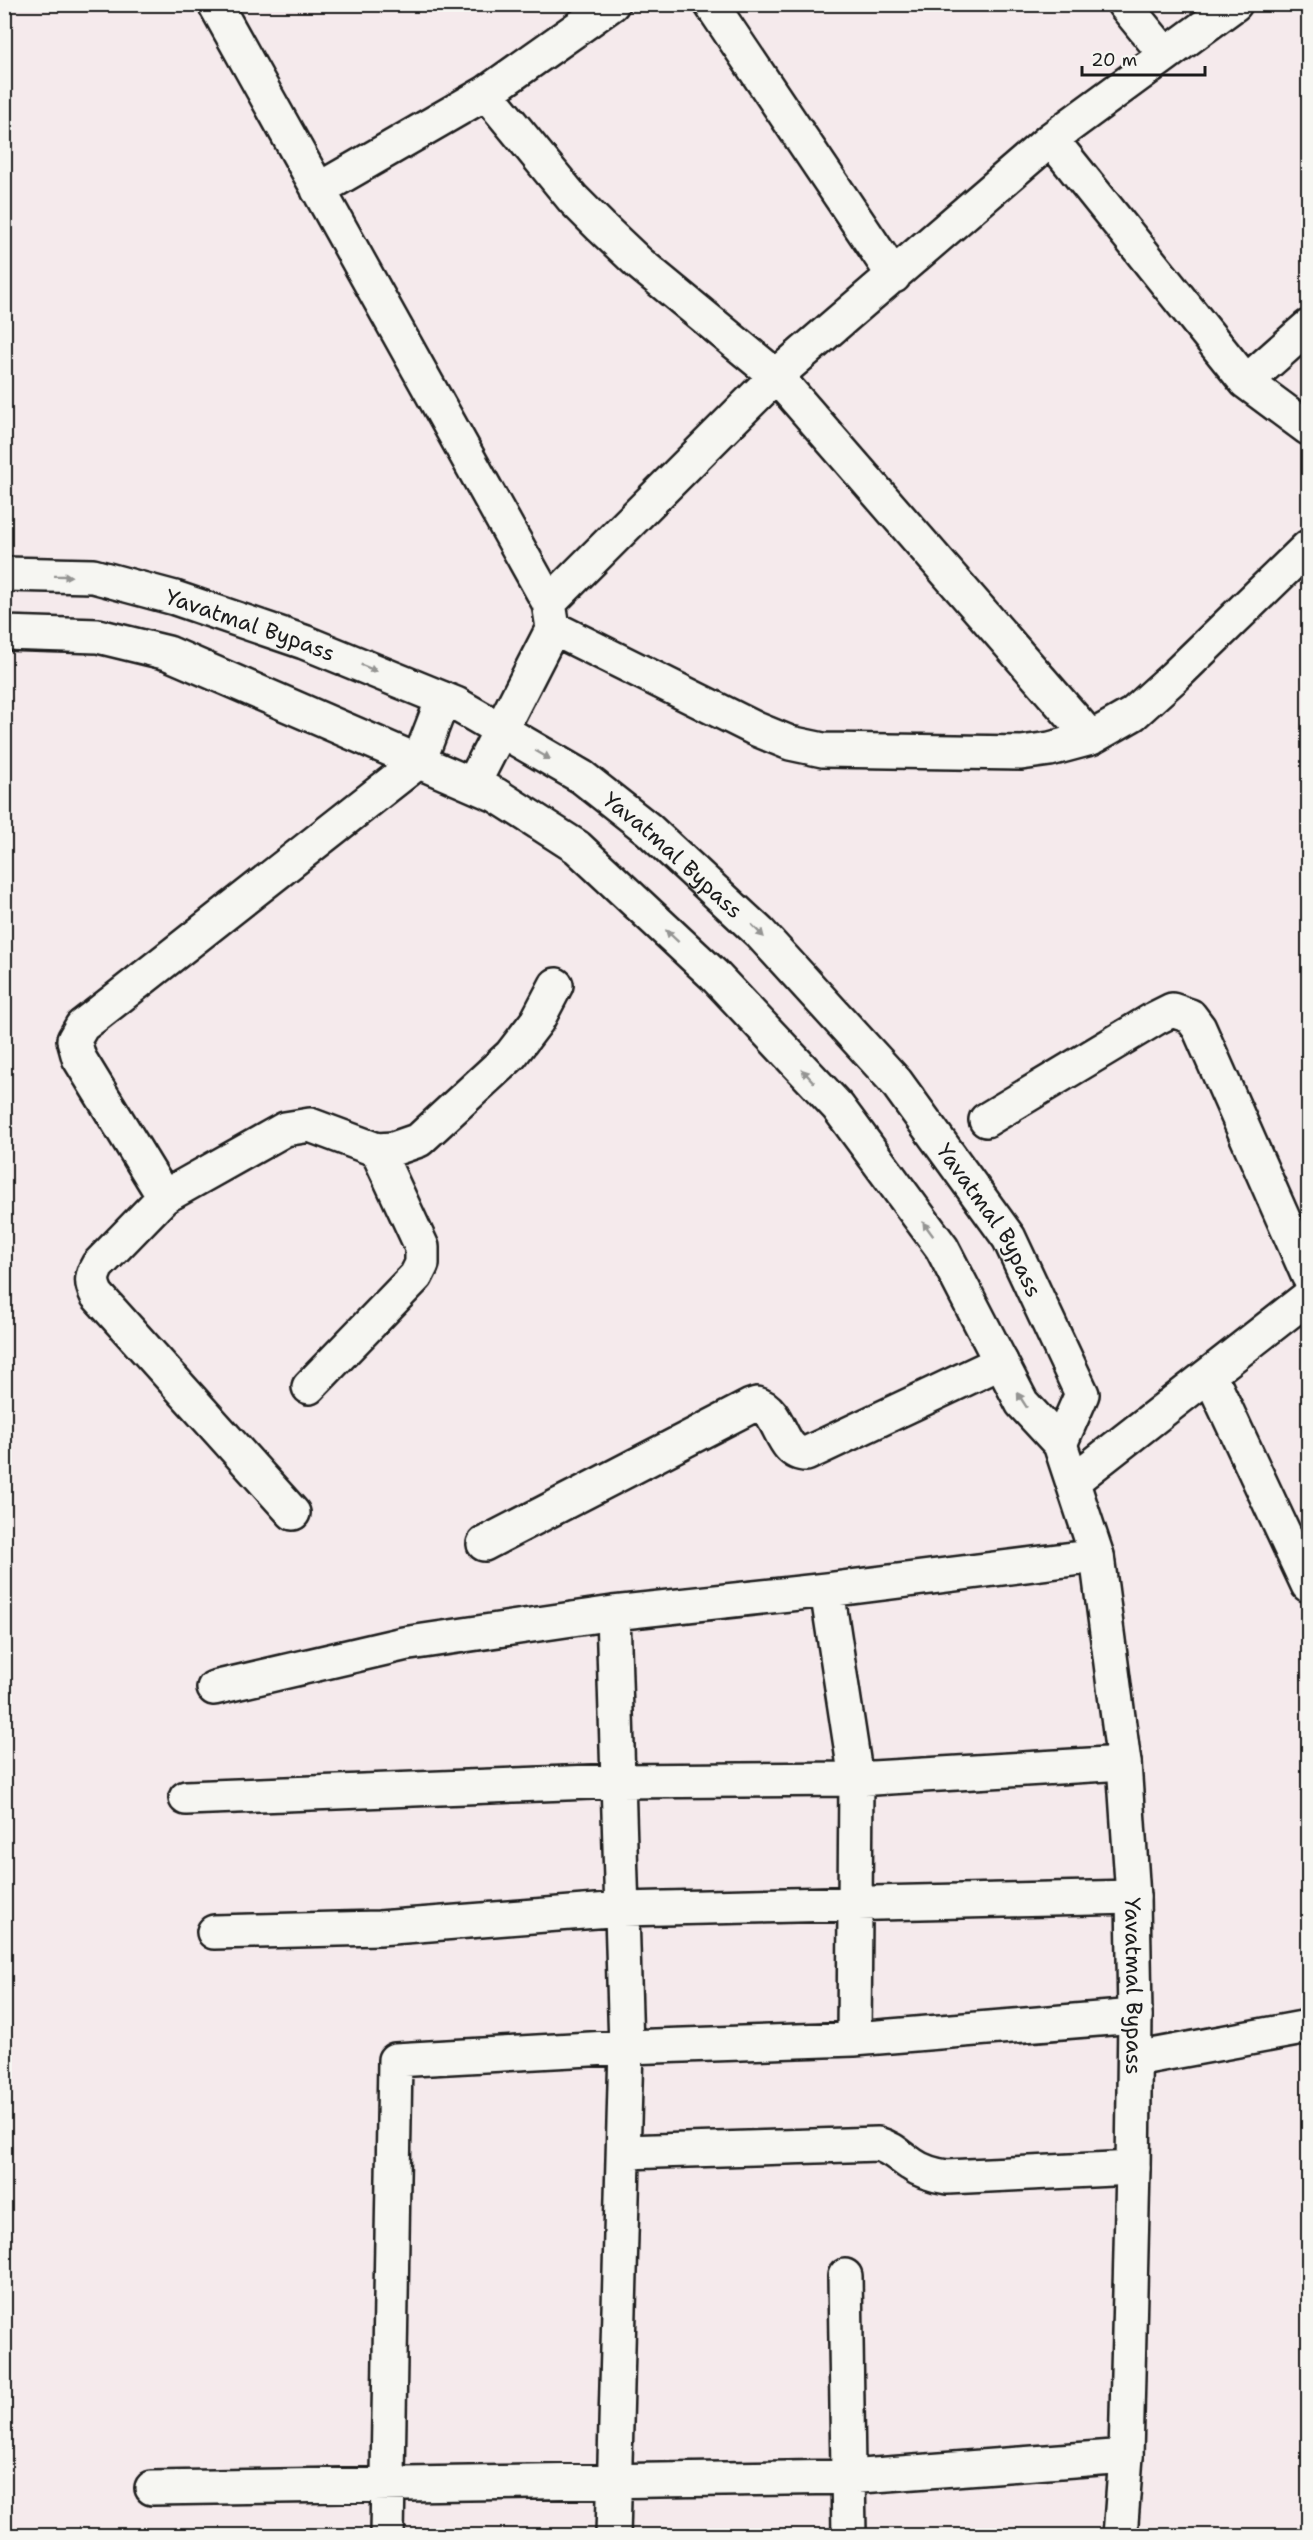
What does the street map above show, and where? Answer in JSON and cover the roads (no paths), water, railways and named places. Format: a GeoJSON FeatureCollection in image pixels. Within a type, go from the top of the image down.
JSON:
{"type":"FeatureCollection","features":[{"type":"Feature","properties":{"kind":"street"},"geometry":{"type":"LineString","coordinates":[[318,190],[486,93],[612,4]]}},
{"type":"Feature","properties":{"kind":"street"},"geometry":{"type":"LineString","coordinates":[[711,4],[894,276]]}},
{"type":"Feature","properties":{"kind":"street"},"geometry":{"type":"LineString","coordinates":[[1124,4],[1165,54]]}},
{"type":"Feature","properties":{"kind":"street"},"geometry":{"type":"LineString","coordinates":[[474,784],[551,615],[776,376],[1051,139],[1234,4]]}},
{"type":"Feature","properties":{"kind":"street"},"geometry":{"type":"LineString","coordinates":[[222,7],[318,190],[551,615],[756,729],[790,743],[823,750],[1021,753],[1050,749],[1091,738],[1115,725],[1150,699],[1308,547]]}},
{"type":"Feature","properties":{"kind":"street"},"geometry":{"type":"LineString","coordinates":[[486,93],[573,199],[601,227],[639,263],[776,376],[1091,738]]}},
{"type":"Feature","properties":{"kind":"street"},"geometry":{"type":"LineString","coordinates":[[1051,139],[1246,382],[1308,428]]}},
{"type":"Feature","properties":{"kind":"street"},"geometry":{"type":"LineString","coordinates":[[1246,382],[1308,327]]}},
{"type":"Feature","properties":{"kind":"street","name":"Yavatmal Bypass"},"geometry":{"type":"LineString","coordinates":[[4,574],[93,576],[175,598],[304,642],[443,699],[582,777],[648,829],[759,932],[896,1082],[1009,1238],[1082,1394],[1060,1444]]}},
{"type":"Feature","properties":{"kind":"street","name":"Yavatmal Bypass"},"geometry":{"type":"LineString","coordinates":[[4,633],[98,636],[168,653],[474,784],[496,795],[577,847],[714,975],[838,1107],[942,1248],[1022,1403],[1060,1444],[1097,1556],[1124,1763],[1133,1897],[1135,2016],[1133,2168],[1126,2456],[1120,2535]]}},
{"type":"Feature","properties":{"kind":"street"},"geometry":{"type":"LineString","coordinates":[[164,1197],[80,1058],[74,1040],[82,1026],[419,761],[443,699]]}},
{"type":"Feature","properties":{"kind":"street"},"geometry":{"type":"LineString","coordinates":[[293,1513],[97,1295],[91,1284],[92,1275],[98,1264],[164,1197],[275,1133],[297,1126],[310,1125],[377,1150],[406,1146],[419,1140],[503,1063],[526,1038],[556,985]]}},
{"type":"Feature","properties":{"kind":"street"},"geometry":{"type":"LineString","coordinates":[[986,1120],[1164,1014],[1172,1010],[1190,1016],[1199,1028],[1308,1275]]}},
{"type":"Feature","properties":{"kind":"street"},"geometry":{"type":"LineString","coordinates":[[309,1387],[416,1276],[422,1264],[422,1247],[377,1150]]}},
{"type":"Feature","properties":{"kind":"street"},"geometry":{"type":"LineString","coordinates":[[1073,1481],[1308,1297]]}},
{"type":"Feature","properties":{"kind":"street"},"geometry":{"type":"LineString","coordinates":[[484,1544],[750,1406],[757,1404],[769,1409],[790,1448],[799,1454],[806,1454],[1001,1362]]}},
{"type":"Feature","properties":{"kind":"street"},"geometry":{"type":"LineString","coordinates":[[1210,1375],[1308,1585]]}},
{"type":"Feature","properties":{"kind":"street"},"geometry":{"type":"LineString","coordinates":[[214,1688],[403,1644],[613,1613],[827,1590],[1097,1556]]}},
{"type":"Feature","properties":{"kind":"street"},"geometry":{"type":"LineString","coordinates":[[827,1590],[856,1779],[854,2039]]}},
{"type":"Feature","properties":{"kind":"street"},"geometry":{"type":"LineString","coordinates":[[613,1613],[627,2047],[613,2535]]}},
{"type":"Feature","properties":{"kind":"street"},"geometry":{"type":"LineString","coordinates":[[186,1798],[618,1781],[856,1779],[1124,1763]]}},
{"type":"Feature","properties":{"kind":"street"},"geometry":{"type":"LineString","coordinates":[[214,1932],[379,1928],[622,1909],[1133,1897]]}},
{"type":"Feature","properties":{"kind":"street"},"geometry":{"type":"LineString","coordinates":[[387,2535],[395,2060],[627,2047],[854,2039],[1135,2016]]}},
{"type":"Feature","properties":{"kind":"street"},"geometry":{"type":"LineString","coordinates":[[1135,2059],[1308,2027]]}},
{"type":"Feature","properties":{"kind":"street"},"geometry":{"type":"LineString","coordinates":[[624,2152],[878,2144],[889,2147],[928,2174],[947,2177],[1133,2168]]}},
{"type":"Feature","properties":{"kind":"street"},"geometry":{"type":"LineString","coordinates":[[845,2276],[849,2535]]}},
{"type":"Feature","properties":{"kind":"street"},"geometry":{"type":"LineString","coordinates":[[152,2488],[848,2477],[1126,2456]]}}]}
